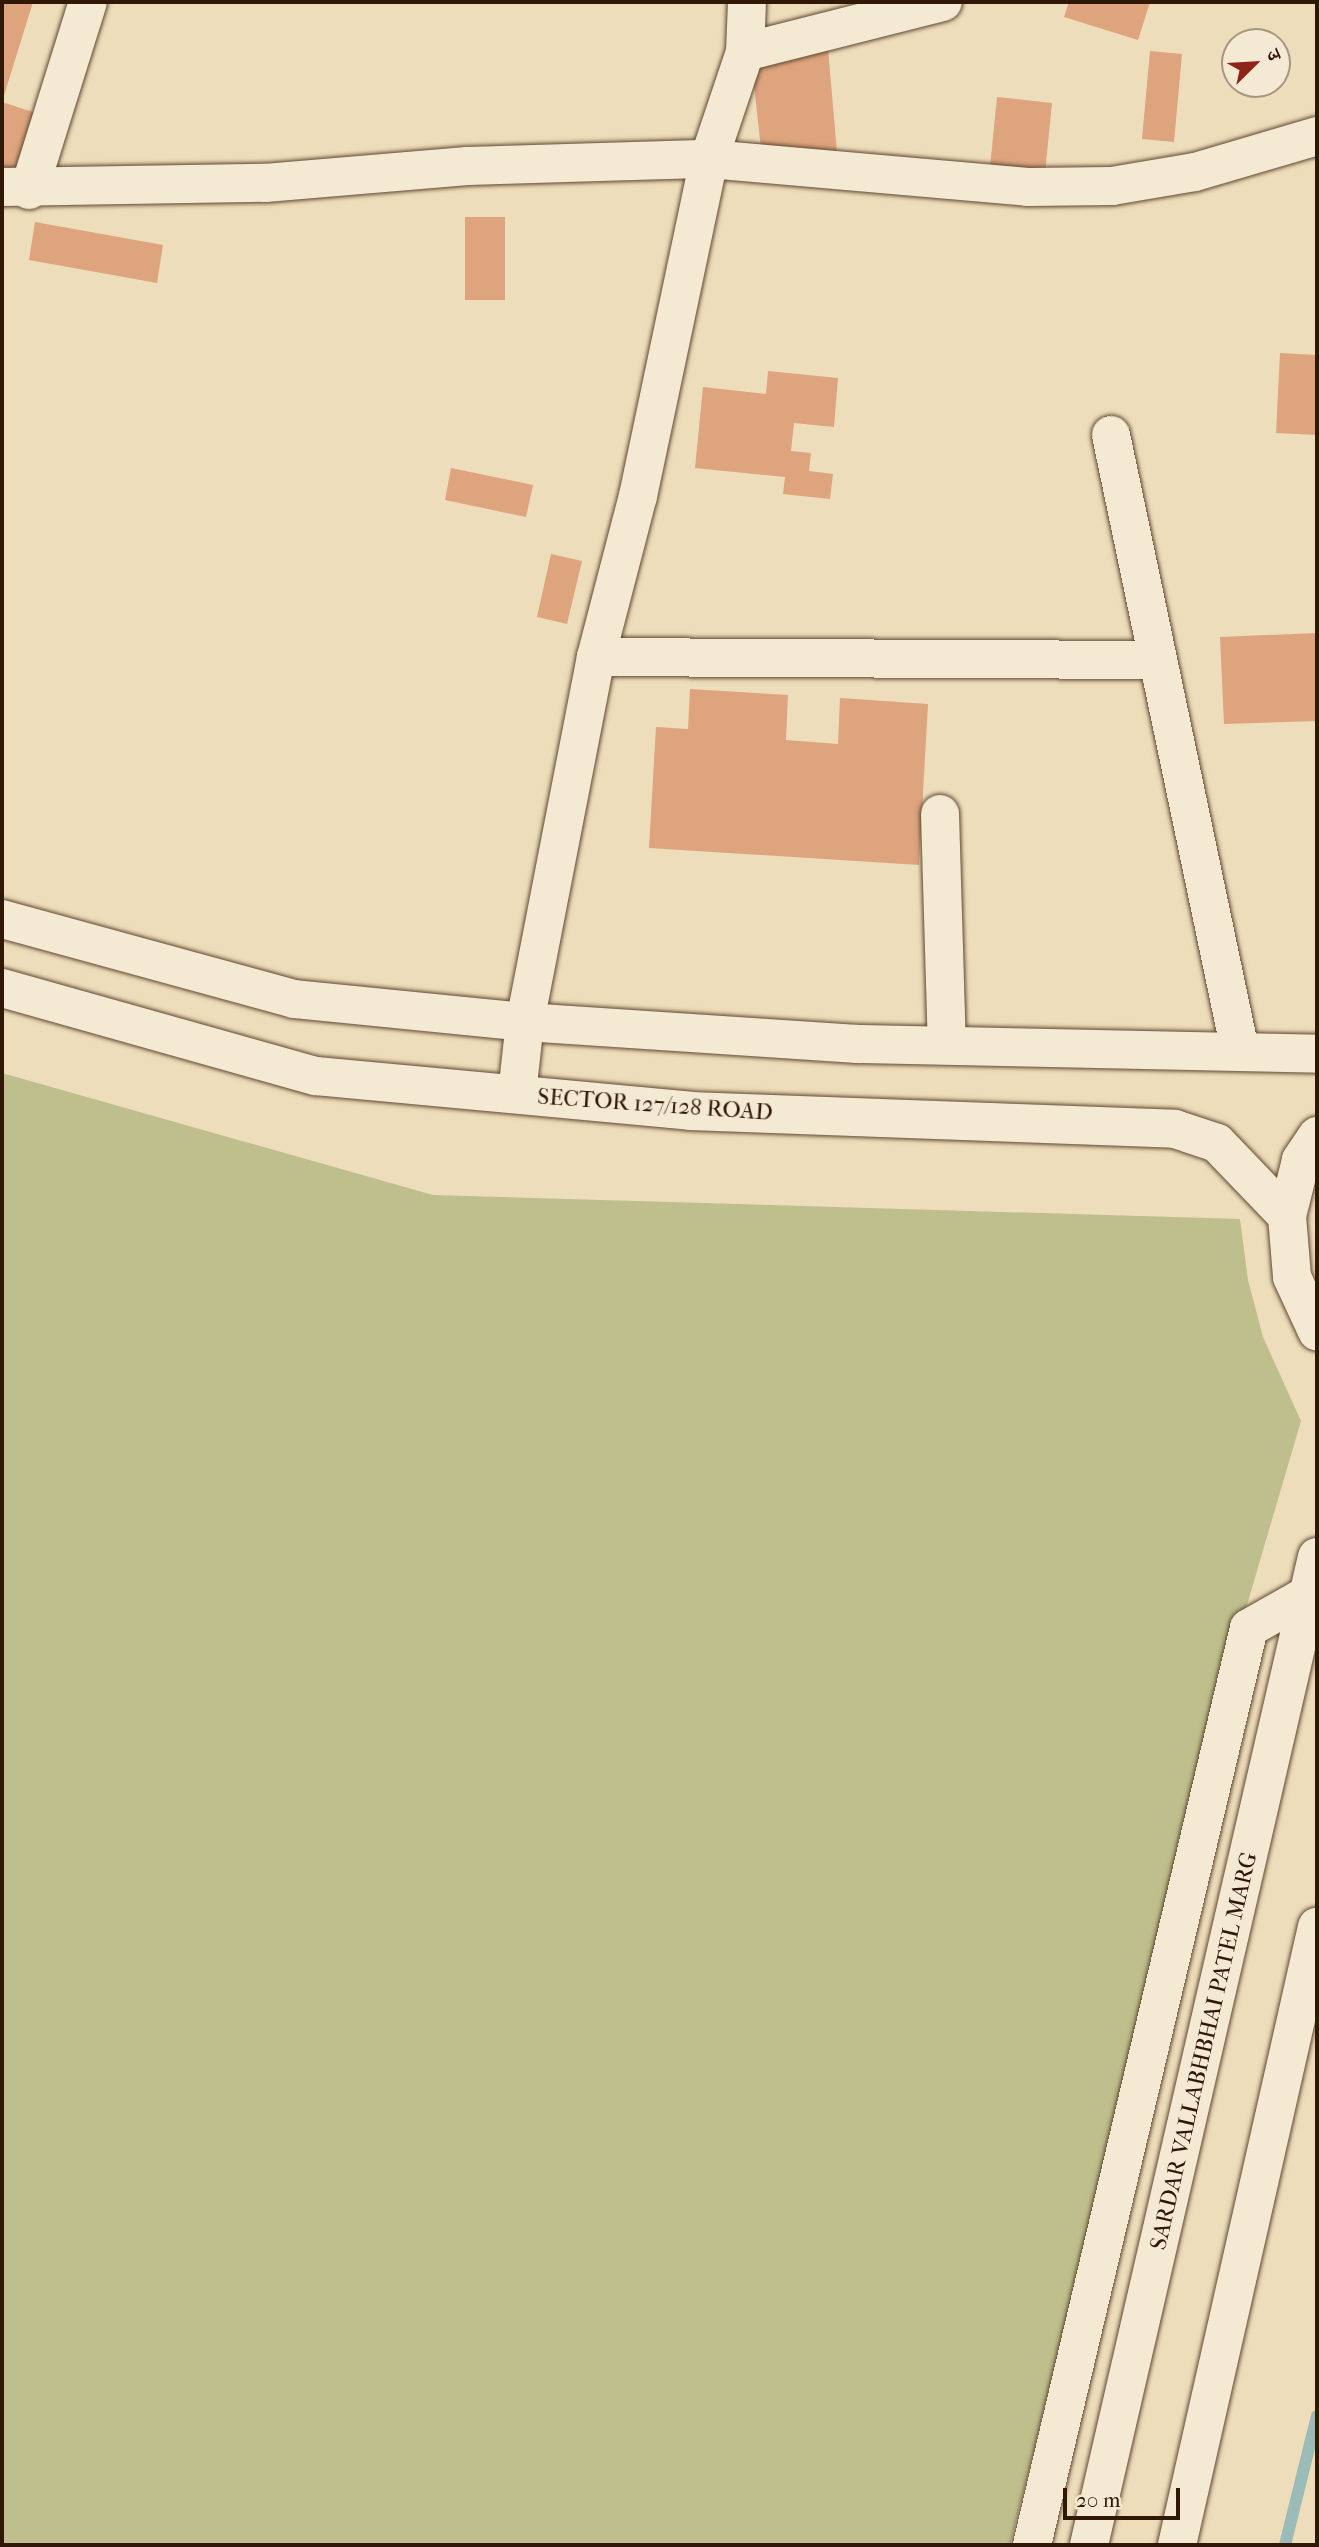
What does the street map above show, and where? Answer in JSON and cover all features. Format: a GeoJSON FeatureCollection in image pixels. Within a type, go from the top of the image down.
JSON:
{"type":"FeatureCollection","features":[{"type":"Feature","properties":{"kind":"street"},"geometry":{"type":"LineString","coordinates":[[88,2],[16,188],[265,183],[467,166],[709,159],[1028,187],[1112,186],[1195,172],[1317,136]]}},
{"type":"Feature","properties":{"kind":"street"},"geometry":{"type":"LineString","coordinates":[[517,1094],[525,1022],[596,657],[638,496],[709,159],[744,52],[747,2]]}},
{"type":"Feature","properties":{"kind":"street"},"geometry":{"type":"LineString","coordinates":[[744,52],[943,2]]}},
{"type":"Feature","properties":{"kind":"street"},"geometry":{"type":"LineString","coordinates":[[1111,435],[1240,1051]]}},
{"type":"Feature","properties":{"kind":"street"},"geometry":{"type":"LineString","coordinates":[[596,657],[1156,660]]}},
{"type":"Feature","properties":{"kind":"street"},"geometry":{"type":"LineString","coordinates":[[940,814],[947,1045]]}},
{"type":"Feature","properties":{"kind":"street"},"geometry":{"type":"LineString","coordinates":[[2,919],[294,999],[525,1022],[857,1044],[1317,1054]]}},
{"type":"Feature","properties":{"kind":"street","name":"SECTOR 127/128 ROAD"},"geometry":{"type":"LineString","coordinates":[[2,988],[316,1076],[690,1111],[1175,1129],[1217,1143],[1287,1216]]}},
{"type":"Feature","properties":{"kind":"street"},"geometry":{"type":"LineString","coordinates":[[1317,1136],[1301,1160],[1287,1216],[1292,1277],[1317,1331]]}},
{"type":"Feature","properties":{"kind":"street","name":"SARDAR VALLABHBHAI PATEL MARG"},"geometry":{"type":"LineString","coordinates":[[1089,2545],[1317,1557]]}},
{"type":"Feature","properties":{"kind":"street"},"geometry":{"type":"LineString","coordinates":[[1032,2545],[1249,1628],[1309,1594]]}},
{"type":"Feature","properties":{"kind":"street"},"geometry":{"type":"LineString","coordinates":[[1177,2545],[1317,1927]]}},
{"type":"Feature","properties":{"kind":"green space"},"geometry":{"type":"Polygon","coordinates":[[[2,1073],[433,1195],[1240,1219],[1248,1280],[1263,1337],[1301,1421],[1242,1622],[1010,2545],[2,2545],[2,1073]]]}},
{"type":"Feature","properties":{"kind":"building"},"geometry":{"type":"Polygon","coordinates":[[[2,2],[33,2],[2,102],[2,2]]]}},
{"type":"Feature","properties":{"kind":"building"},"geometry":{"type":"Polygon","coordinates":[[[1069,2],[1150,2],[1138,40],[1064,17],[1069,2]]]}},
{"type":"Feature","properties":{"kind":"building"},"geometry":{"type":"Polygon","coordinates":[[[828,49],[837,152],[761,149],[752,66],[828,49]]]}},
{"type":"Feature","properties":{"kind":"building"},"geometry":{"type":"Polygon","coordinates":[[[1150,51],[1182,54],[1174,142],[1142,139],[1150,51]]]}},
{"type":"Feature","properties":{"kind":"building"},"geometry":{"type":"Polygon","coordinates":[[[997,97],[1052,103],[1045,173],[990,167],[997,97]]]}},
{"type":"Feature","properties":{"kind":"building"},"geometry":{"type":"Polygon","coordinates":[[[2,102],[36,113],[18,171],[2,166],[2,102]]]}},
{"type":"Feature","properties":{"kind":"building"},"geometry":{"type":"Polygon","coordinates":[[[465,217],[505,217],[505,300],[465,300],[465,217]]]}},
{"type":"Feature","properties":{"kind":"building"},"geometry":{"type":"Polygon","coordinates":[[[35,222],[163,245],[157,283],[29,260],[35,222]]]}},
{"type":"Feature","properties":{"kind":"building"},"geometry":{"type":"Polygon","coordinates":[[[1280,353],[1317,355],[1317,435],[1276,433],[1280,353]]]}},
{"type":"Feature","properties":{"kind":"building"},"geometry":{"type":"Polygon","coordinates":[[[768,371],[838,378],[834,427],[794,423],[791,451],[811,453],[809,471],[833,474],[830,499],[783,494],[785,477],[695,468],[703,387],[766,394],[768,371]]]}},
{"type":"Feature","properties":{"kind":"building"},"geometry":{"type":"Polygon","coordinates":[[[451,468],[533,485],[526,517],[445,500],[451,468]]]}},
{"type":"Feature","properties":{"kind":"building"},"geometry":{"type":"Polygon","coordinates":[[[551,554],[582,561],[567,624],[537,617],[551,554]]]}},
{"type":"Feature","properties":{"kind":"building"},"geometry":{"type":"Polygon","coordinates":[[[1317,633],[1317,721],[1224,724],[1220,637],[1317,633]]]}},
{"type":"Feature","properties":{"kind":"building"},"geometry":{"type":"Polygon","coordinates":[[[690,689],[788,695],[786,740],[838,744],[840,698],[928,704],[919,865],[649,848],[656,727],[688,729],[690,689]]]}},
{"type":"Feature","properties":{"kind":"waterway"},"geometry":{"type":"LineString","coordinates":[[1285,2545],[1317,2416]]}}]}
